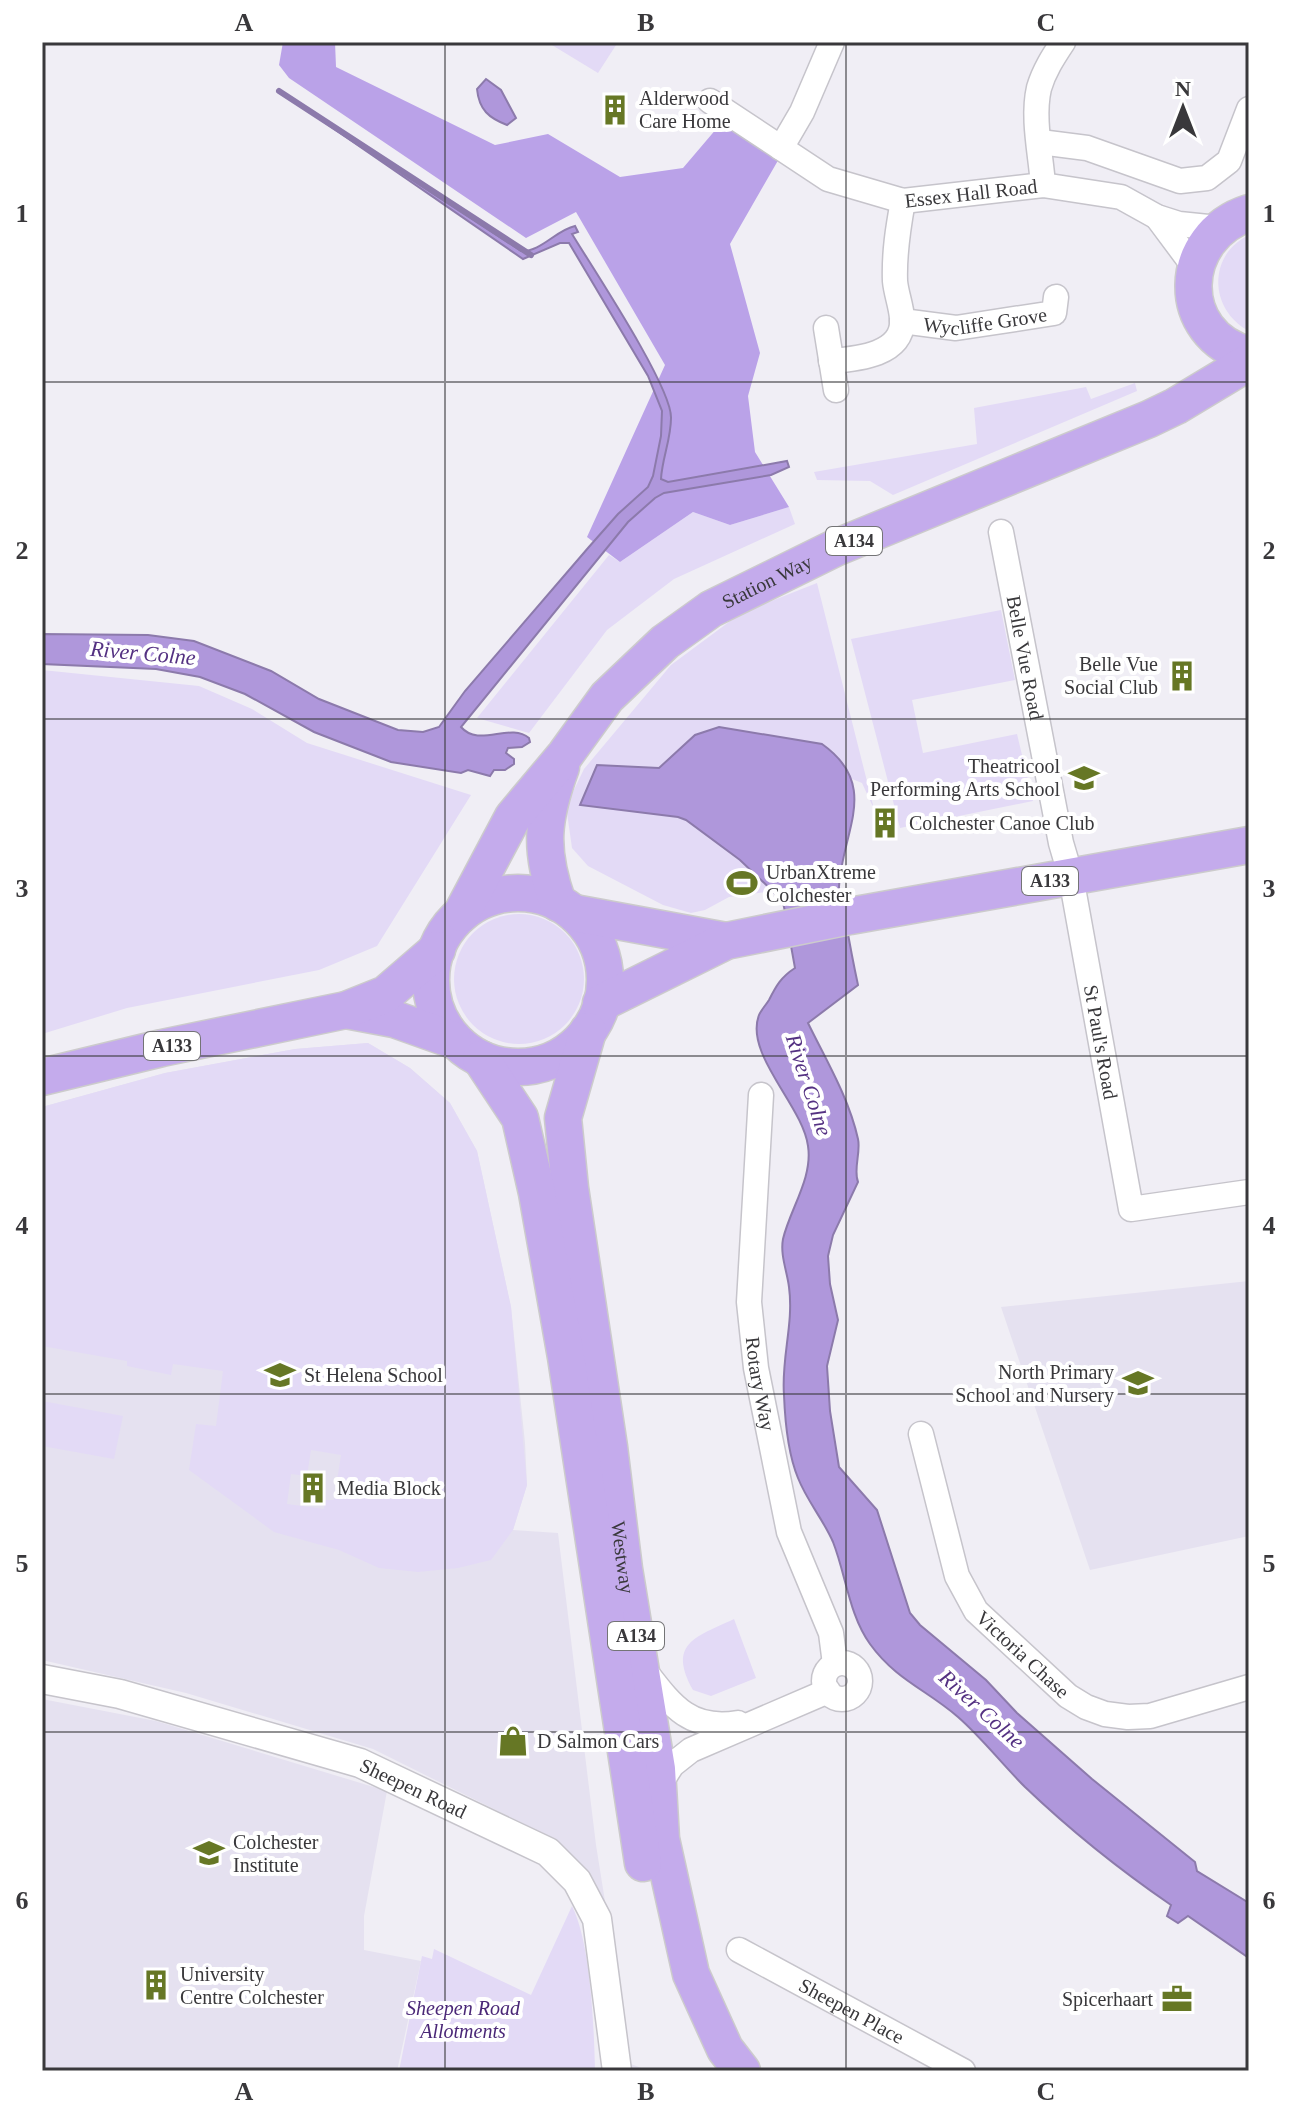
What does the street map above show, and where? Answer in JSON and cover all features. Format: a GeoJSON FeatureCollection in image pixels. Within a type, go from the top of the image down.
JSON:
{"type":"FeatureCollection","features":[{"type":"Feature","properties":{"kind":"main road"},"geometry":{"type":"LineString","coordinates":[[1238,216],[1204,245],[1195,268],[1194,299],[1212,333],[1232,349],[1249,355]]}},
{"type":"Feature","properties":{"kind":"main road","name":"Station Way"},"geometry":{"type":"LineString","coordinates":[[1149,419],[1195,368],[1212,333]]}},
{"type":"Feature","properties":{"kind":"main road","name":"Station Way"},"geometry":{"type":"LineString","coordinates":[[462,913],[513,817],[565,755],[607,697],[665,642],[711,609],[835,548],[1149,419],[1249,362]]}},
{"type":"Feature","properties":{"kind":"main road","name":"Station Way"},"geometry":{"type":"LineString","coordinates":[[565,755],[549,801],[546,871],[566,908]]}},
{"type":"Feature","properties":{"kind":"main road","name":"A133"},"geometry":{"type":"LineString","coordinates":[[594,1017],[671,966],[726,941],[1249,845]]}},
{"type":"Feature","properties":{"kind":"main road"},"geometry":{"type":"LineString","coordinates":[[546,852],[552,865],[575,887],[661,928]]}},
{"type":"Feature","properties":{"kind":"main road","name":"A134"},"geometry":{"type":"LineString","coordinates":[[467,1050],[437,1012],[432,967],[446,931],[462,913],[483,900],[502,894],[534,894],[566,908],[589,930],[600,953],[605,984],[594,1017]]}},
{"type":"Feature","properties":{"kind":"main road","name":"A133"},"geometry":{"type":"LineString","coordinates":[[566,908],[643,927],[726,941]]}},
{"type":"Feature","properties":{"kind":"main road","name":"A133"},"geometry":{"type":"LineString","coordinates":[[42,1077],[346,1010],[386,994],[437,950]]}},
{"type":"Feature","properties":{"kind":"main road"},"geometry":{"type":"LineString","coordinates":[[576,1073],[612,1024],[671,966]]}},
{"type":"Feature","properties":{"kind":"main road","name":"A133"},"geometry":{"type":"LineString","coordinates":[[346,1010],[394,1019],[467,1050]]}},
{"type":"Feature","properties":{"kind":"main road"},"geometry":{"type":"LineString","coordinates":[[467,1050],[507,1065],[542,1063],[576,1044],[594,1017]]}},
{"type":"Feature","properties":{"kind":"main road","name":"Westway"},"geometry":{"type":"LineString","coordinates":[[594,1017],[563,1118],[570,1188],[624,1569],[658,1787],[661,1839],[691,1974],[725,2049],[742,2071]]}},
{"type":"Feature","properties":{"kind":"main road","name":"Westway"},"geometry":{"type":"LineString","coordinates":[[467,1050],[520,1118],[537,1193],[566,1357],[640,1850],[668,1977],[711,2071]]}},
{"type":"Feature","properties":{"kind":"street"},"geometry":{"type":"LineString","coordinates":[[781,148],[802,112],[832,42]]}},
{"type":"Feature","properties":{"kind":"street"},"geometry":{"type":"LineString","coordinates":[[1043,185],[1037,115],[1039,90],[1046,69],[1063,42]]}},
{"type":"Feature","properties":{"kind":"street","name":"Essex Hall Road"},"geometry":{"type":"LineString","coordinates":[[710,101],[828,179],[903,201],[1043,185],[1121,197],[1157,217],[1196,228],[1238,216]]}},
{"type":"Feature","properties":{"kind":"street"},"geometry":{"type":"LineString","coordinates":[[1040,142],[1087,148],[1180,181],[1207,178],[1229,161],[1249,109]]}},
{"type":"Feature","properties":{"kind":"street"},"geometry":{"type":"LineString","coordinates":[[831,361],[880,353],[895,340],[902,321],[895,261],[903,201]]}},
{"type":"Feature","properties":{"kind":"street","name":"Essex Hall Road"},"geometry":{"type":"LineString","coordinates":[[1157,217],[1195,268]]}},
{"type":"Feature","properties":{"kind":"street","name":"Wycliffe Grove"},"geometry":{"type":"LineString","coordinates":[[902,321],[956,328],[1054,313],[1056,297]]}},
{"type":"Feature","properties":{"kind":"street"},"geometry":{"type":"LineString","coordinates":[[826,328],[836,390]]}},
{"type":"Feature","properties":{"kind":"street","name":"Belle Vue Road"},"geometry":{"type":"LineString","coordinates":[[1001,532],[1061,843],[1071,877]]}},
{"type":"Feature","properties":{"kind":"street","name":"St Paul's Road"},"geometry":{"type":"LineString","coordinates":[[1071,877],[1131,1209],[1249,1192]]}},
{"type":"Feature","properties":{"kind":"street","name":"Rotary Way"},"geometry":{"type":"LineString","coordinates":[[756,1720],[824,1692],[846,1698],[859,1686],[856,1670],[846,1663],[835,1664],[831,1633],[789,1532],[756,1368],[749,1302],[761,1095]]}},
{"type":"Feature","properties":{"kind":"street","name":"Victoria Chase"},"geometry":{"type":"LineString","coordinates":[[921,1434],[957,1576],[967,1598],[976,1611],[1068,1696],[1105,1714],[1150,1716],[1249,1687]]}},
{"type":"Feature","properties":{"kind":"street"},"geometry":{"type":"LineString","coordinates":[[641,1666],[677,1709],[698,1722],[719,1726],[756,1720]]}},
{"type":"Feature","properties":{"kind":"street","name":"Sheepen Road"},"geometry":{"type":"LineString","coordinates":[[42,1679],[120,1694],[360,1763],[548,1852],[577,1881],[597,1919],[617,2071]]}},
{"type":"Feature","properties":{"kind":"street"},"geometry":{"type":"LineString","coordinates":[[658,1787],[672,1765],[691,1750],[756,1720]]}},
{"type":"Feature","properties":{"kind":"street","name":"Sheepen Place"},"geometry":{"type":"LineString","coordinates":[[739,1950],[963,2071]]}},
{"type":"Feature","properties":{"kind":"shaded area"},"geometry":{"type":"Polygon","coordinates":[[[283,42],[335,42],[336,67],[495,145],[548,134],[620,177],[683,168],[723,121],[780,157],[730,244],[760,353],[748,396],[755,452],[789,507],[730,525],[693,512],[620,562],[587,537],[665,365],[576,212],[526,238],[289,78],[279,65],[283,42]]]}},
{"type":"Feature","properties":{"kind":"shaded area","name":"St Helena School"},"geometry":{"type":"Polygon","coordinates":[[[368,1043],[410,1068],[450,1103],[477,1151],[511,1307],[525,1443],[527,1485],[513,1530],[558,1533],[596,1845],[631,2064],[649,2071],[607,2071],[590,1931],[574,1884],[546,1835],[373,1749],[186,1693],[42,1660],[42,1107],[165,1073],[295,1049],[368,1043]]]}},
{"type":"Feature","properties":{"kind":"shaded area","name":"North Primary School and Nursery"},"geometry":{"type":"Polygon","coordinates":[[[1249,1281],[1249,1536],[1090,1570],[1001,1307],[1249,1281]]]}},
{"type":"Feature","properties":{"kind":"shaded area","name":"Colchester Institute"},"geometry":{"type":"Polygon","coordinates":[[[42,1699],[156,1721],[387,1791],[364,1916],[364,1950],[421,1961],[397,2071],[42,2071],[42,1699]]]}},
{"type":"Feature","properties":{"kind":"green space"},"geometry":{"type":"Polygon","coordinates":[[[547,42],[618,42],[598,73],[547,42]]]}},
{"type":"Feature","properties":{"kind":"green space"},"geometry":{"type":"Polygon","coordinates":[[[1249,235],[1249,331],[1226,310],[1218,283],[1226,255],[1249,235]]]}},
{"type":"Feature","properties":{"kind":"green space"},"geometry":{"type":"Polygon","coordinates":[[[1135,383],[1137,391],[893,495],[870,481],[817,480],[814,472],[977,444],[974,408],[1086,387],[1091,399],[1135,383]]]}},
{"type":"Feature","properties":{"kind":"green space"},"geometry":{"type":"Polygon","coordinates":[[[789,507],[795,524],[674,579],[607,630],[529,733],[477,718],[609,555],[620,562],[693,512],[730,525],[789,507]]]}},
{"type":"Feature","properties":{"kind":"green space"},"geometry":{"type":"Polygon","coordinates":[[[817,583],[874,809],[862,783],[852,779],[847,769],[822,744],[719,727],[695,735],[659,768],[597,765],[580,804],[686,820],[740,860],[773,891],[729,897],[705,910],[691,913],[663,905],[588,866],[572,848],[566,806],[584,769],[671,665],[741,613],[817,583]]]}},
{"type":"Feature","properties":{"kind":"green space"},"geometry":{"type":"Polygon","coordinates":[[[1001,610],[1015,680],[912,700],[923,753],[1017,734],[1033,801],[900,828],[851,639],[1001,610]]]}},
{"type":"Feature","properties":{"kind":"green space"},"geometry":{"type":"Polygon","coordinates":[[[42,670],[199,686],[252,709],[307,743],[471,795],[377,946],[319,970],[127,1008],[42,1034],[42,670]]]}},
{"type":"Feature","properties":{"kind":"green space"},"geometry":{"type":"Polygon","coordinates":[[[519,914],[544,919],[565,933],[579,954],[584,979],[579,1004],[565,1025],[544,1039],[519,1044],[494,1039],[473,1025],[459,1004],[454,979],[459,954],[473,933],[494,919],[519,914]]]}},
{"type":"Feature","properties":{"kind":"green space","name":"St Helena School"},"geometry":{"type":"Polygon","coordinates":[[[368,1043],[410,1068],[450,1103],[477,1151],[511,1307],[527,1485],[513,1530],[491,1560],[458,1568],[418,1572],[379,1568],[339,1550],[274,1532],[189,1470],[196,1424],[216,1426],[223,1371],[173,1364],[171,1375],[127,1366],[127,1361],[42,1346],[42,1107],[165,1073],[295,1049],[368,1043]],[[311,1450],[307,1476],[291,1474],[287,1504],[324,1509],[325,1500],[334,1500],[341,1455],[311,1450]]]}},
{"type":"Feature","properties":{"kind":"green space"},"geometry":{"type":"Polygon","coordinates":[[[42,1401],[123,1416],[114,1459],[42,1446],[42,1401]]]}},
{"type":"Feature","properties":{"kind":"green space"},"geometry":{"type":"Polygon","coordinates":[[[734,1619],[756,1678],[711,1696],[693,1690],[683,1662],[685,1652],[697,1637],[734,1619]]]}},
{"type":"Feature","properties":{"kind":"green space","name":"Sheepen Road Allotments"},"geometry":{"type":"Polygon","coordinates":[[[572,1906],[587,1964],[595,2071],[399,2071],[422,1956],[432,1959],[434,1949],[531,1995],[572,1906]]]}},
{"type":"Feature","properties":{"kind":"water"},"geometry":{"type":"Polygon","coordinates":[[[486,79],[501,90],[516,118],[507,125],[490,116],[480,102],[477,89],[486,79]]]}},
{"type":"Feature","properties":{"kind":"water","name":"River Colne"},"geometry":{"type":"Polygon","coordinates":[[[279,91],[521,251],[535,248],[575,226],[578,232],[572,234],[645,355],[668,403],[671,426],[661,479],[668,482],[787,461],[789,467],[771,475],[664,493],[628,522],[461,727],[477,735],[513,732],[529,738],[530,742],[522,747],[508,748],[506,753],[514,759],[514,764],[505,770],[494,770],[490,776],[468,770],[461,773],[391,762],[314,732],[245,694],[200,677],[156,669],[42,664],[42,634],[148,635],[194,641],[271,671],[319,699],[398,730],[423,732],[439,727],[465,691],[618,514],[648,487],[653,476],[661,436],[662,411],[648,376],[569,243],[560,243],[523,259],[279,91]]]}},
{"type":"Feature","properties":{"kind":"water","name":"River Colne"},"geometry":{"type":"Polygon","coordinates":[[[719,727],[822,744],[840,760],[850,776],[854,793],[854,810],[839,887],[858,985],[808,1023],[843,1094],[859,1144],[858,1182],[833,1235],[828,1256],[838,1320],[827,1366],[839,1467],[877,1510],[910,1613],[920,1625],[986,1680],[1017,1713],[1092,1779],[1195,1862],[1197,1871],[1249,1903],[1249,1958],[1188,1916],[1178,1923],[1167,1916],[1171,1905],[1078,1834],[1025,1787],[958,1717],[890,1667],[870,1644],[857,1620],[833,1542],[798,1478],[786,1426],[784,1368],[790,1301],[782,1245],[809,1158],[804,1130],[767,1063],[757,1030],[761,1011],[779,982],[795,968],[782,900],[740,860],[686,820],[580,805],[597,765],[659,768],[695,735],[719,727]]]}},
{"type":"Feature","properties":{"kind":"waterway"},"geometry":{"type":"LineString","coordinates":[[279,91],[531,255]]}},
{"type":"Feature","properties":{"kind":"place","name":"Alderwood Care Home"},"geometry":{"type":"Point","coordinates":[615,110]}},
{"type":"Feature","properties":{"kind":"place","name":"Belle Vue Social Club"},"geometry":{"type":"Point","coordinates":[1182,676]}},
{"type":"Feature","properties":{"kind":"place","name":"Theatricool Performing Arts School"},"geometry":{"type":"Point","coordinates":[1084,778]}},
{"type":"Feature","properties":{"kind":"place","name":"Colchester Canoe Club"},"geometry":{"type":"Point","coordinates":[885,823]}},
{"type":"Feature","properties":{"kind":"place","name":"UrbanXtreme Colchester"},"geometry":{"type":"Point","coordinates":[742,883]}},
{"type":"Feature","properties":{"kind":"place","name":"St Helena School"},"geometry":{"type":"Point","coordinates":[280,1375]}},
{"type":"Feature","properties":{"kind":"place","name":"North Primary School and Nursery"},"geometry":{"type":"Point","coordinates":[1138,1383]}},
{"type":"Feature","properties":{"kind":"place","name":"Media Block"},"geometry":{"type":"Point","coordinates":[313,1488]}},
{"type":"Feature","properties":{"kind":"place","name":"D Salmon Cars"},"geometry":{"type":"Point","coordinates":[513,1741]}},
{"type":"Feature","properties":{"kind":"place","name":"Colchester Institute"},"geometry":{"type":"Point","coordinates":[209,1853]}},
{"type":"Feature","properties":{"kind":"place","name":"University Centre Colchester"},"geometry":{"type":"Point","coordinates":[156,1985]}},
{"type":"Feature","properties":{"kind":"place","name":"Spicerhaart"},"geometry":{"type":"Point","coordinates":[1177,1999]}}]}
